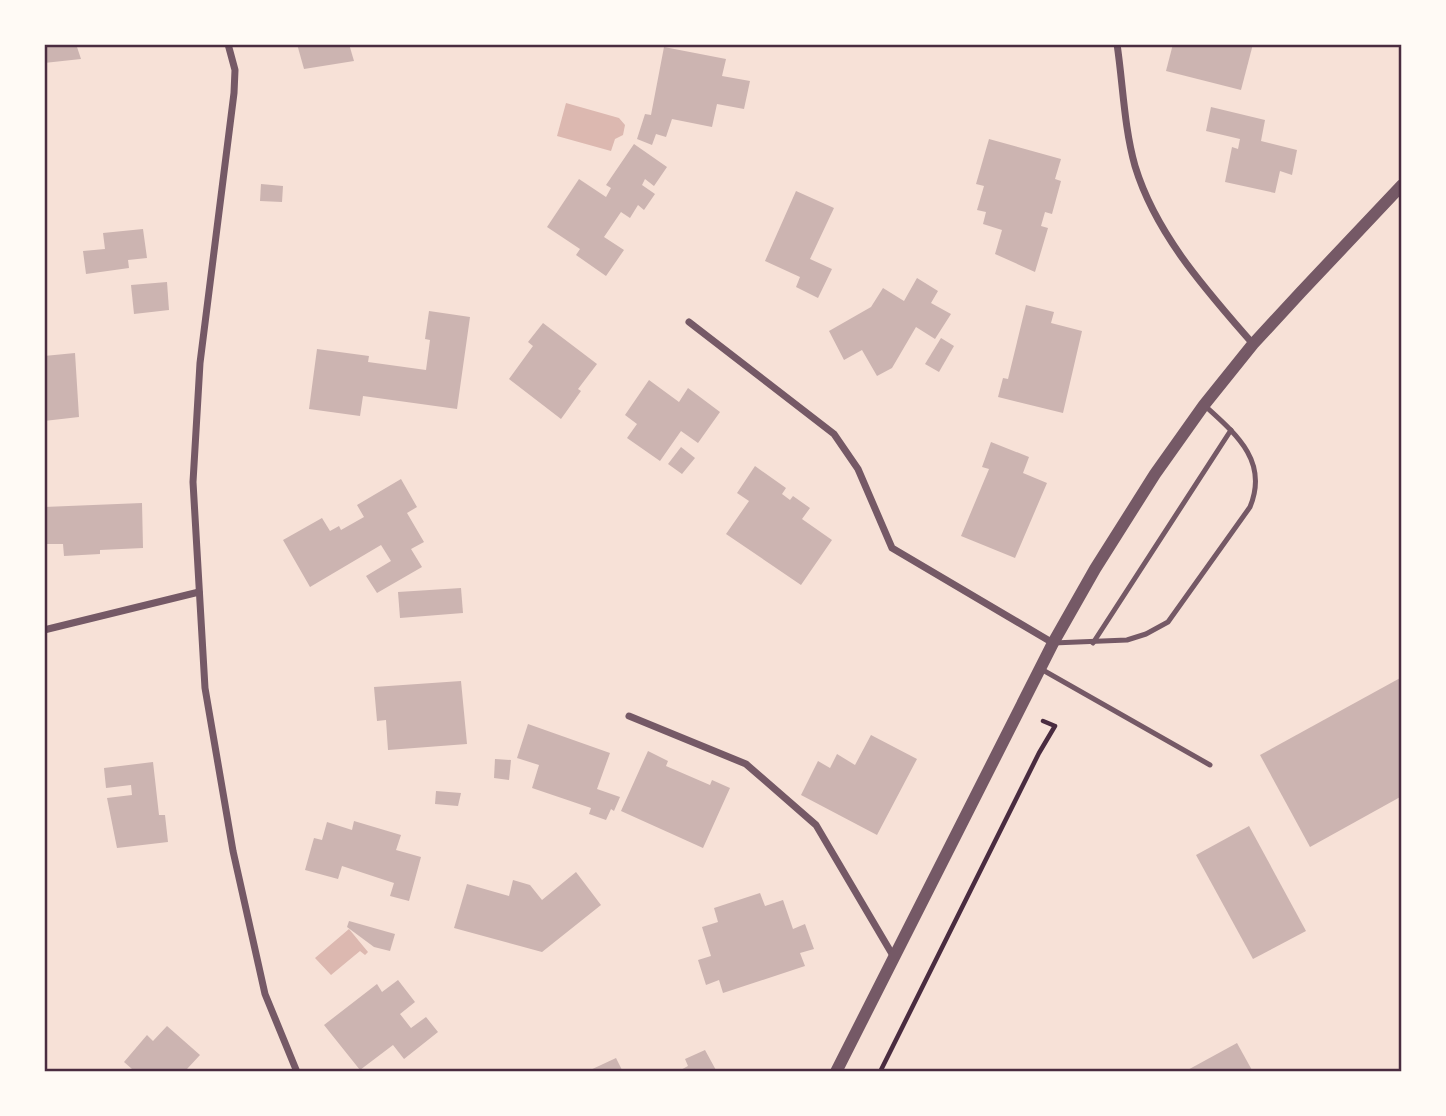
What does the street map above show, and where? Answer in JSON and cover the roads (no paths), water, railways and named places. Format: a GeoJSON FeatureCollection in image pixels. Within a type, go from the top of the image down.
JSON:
{"type":"FeatureCollection","features":[{"type":"Feature","properties":{"kind":"street"},"geometry":{"type":"LineString","coordinates":[[228,44],[235,70],[234,93],[200,363],[193,482],[205,688],[233,851],[265,994],[297,1072]]}},
{"type":"Feature","properties":{"kind":"street"},"geometry":{"type":"LineString","coordinates":[[1117,44],[1130,146],[1154,215],[1168,238],[1254,344]]}},
{"type":"Feature","properties":{"kind":"street"},"geometry":{"type":"LineString","coordinates":[[836,1072],[1053,643],[1095,569],[1155,474],[1204,405],[1254,344],[1402,188]]}},
{"type":"Feature","properties":{"kind":"street"},"geometry":{"type":"LineString","coordinates":[[689,322],[834,434],[859,469],[892,548],[1053,643]]}},
{"type":"Feature","properties":{"kind":"street"},"geometry":{"type":"LineString","coordinates":[[44,630],[199,592]]}},
{"type":"Feature","properties":{"kind":"street"},"geometry":{"type":"LineString","coordinates":[[629,716],[746,764],[816,825],[895,959]]}},
{"type":"Feature","properties":{"kind":"lane"},"geometry":{"type":"LineString","coordinates":[[1053,643],[1128,640],[1168,622],[1250,507],[1255,494],[1256,474],[1242,441],[1204,405]]}},
{"type":"Feature","properties":{"kind":"lane"},"geometry":{"type":"LineString","coordinates":[[1094,643],[1231,430]]}},
{"type":"Feature","properties":{"kind":"lane"},"geometry":{"type":"LineString","coordinates":[[1041,669],[1210,765]]}}]}
